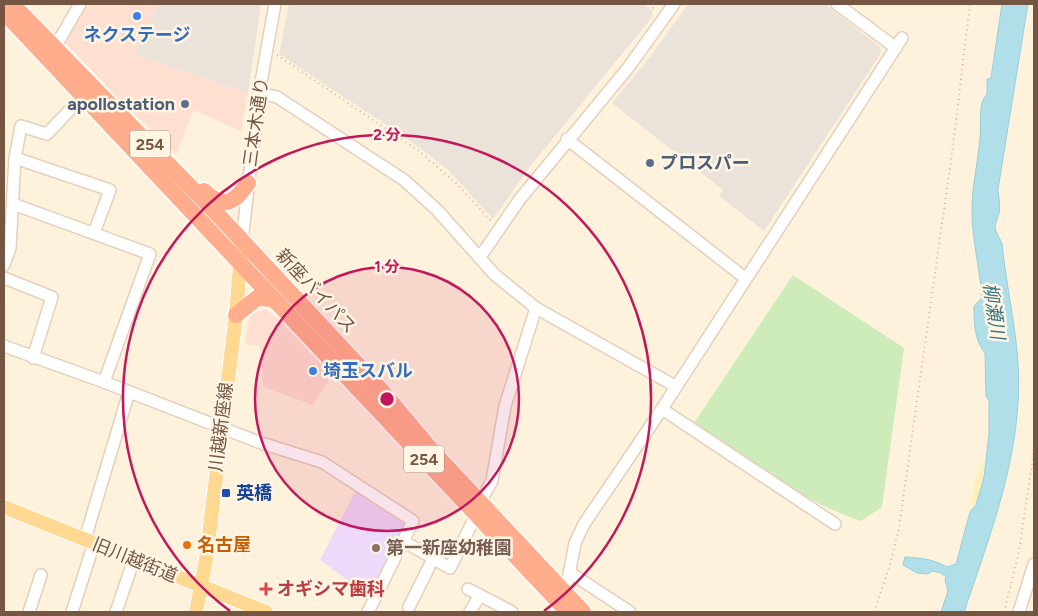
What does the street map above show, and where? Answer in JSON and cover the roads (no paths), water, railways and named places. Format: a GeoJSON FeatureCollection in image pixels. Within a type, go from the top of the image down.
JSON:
{"type":"FeatureCollection","features":[{"type":"Feature","properties":{"kind":"highway","name":"新座バイパス"},"geometry":{"type":"LineString","coordinates":[[12,4],[54,49],[148,142],[380,389],[478,509],[568,612]]}},
{"type":"Feature","properties":{"kind":"highway","name":"新座バイパス"},"geometry":{"type":"LineString","coordinates":[[4,12],[241,264],[478,509],[584,612]]}},
{"type":"Feature","properties":{"kind":"highway"},"geometry":{"type":"LineString","coordinates":[[148,142],[218,202],[232,201],[248,183]]}},
{"type":"Feature","properties":{"kind":"highway"},"geometry":{"type":"LineString","coordinates":[[236,315],[257,298],[272,298],[281,305]]}},
{"type":"Feature","properties":{"kind":"main road","name":"川越新座線"},"geometry":{"type":"LineString","coordinates":[[196,612],[202,587],[222,428],[236,315],[242,241]]}},
{"type":"Feature","properties":{"kind":"main road","name":"旧川越街道"},"geometry":{"type":"LineString","coordinates":[[4,507],[266,612]]}},
{"type":"Feature","properties":{"kind":"street"},"geometry":{"type":"LineString","coordinates":[[54,49],[80,4]]}},
{"type":"Feature","properties":{"kind":"street","name":"三本木通り"},"geometry":{"type":"LineString","coordinates":[[242,241],[259,93],[276,4]]}},
{"type":"Feature","properties":{"kind":"street"},"geometry":{"type":"LineString","coordinates":[[837,4],[896,48]]}},
{"type":"Feature","properties":{"kind":"street"},"geometry":{"type":"LineString","coordinates":[[480,257],[520,199],[567,139],[628,68],[669,5]]}},
{"type":"Feature","properties":{"kind":"street"},"geometry":{"type":"LineString","coordinates":[[630,612],[569,576],[574,543],[584,524],[662,408],[902,38]]}},
{"type":"Feature","properties":{"kind":"street"},"geometry":{"type":"LineString","coordinates":[[259,93],[277,96],[404,180],[437,210],[495,275],[536,308],[676,386]]}},
{"type":"Feature","properties":{"kind":"street"},"geometry":{"type":"LineString","coordinates":[[4,265],[13,204],[15,158],[21,126],[47,134],[83,96]]}},
{"type":"Feature","properties":{"kind":"street"},"geometry":{"type":"LineString","coordinates":[[567,139],[745,278]]}},
{"type":"Feature","properties":{"kind":"street"},"geometry":{"type":"LineString","coordinates":[[15,158],[110,190],[94,233]]}},
{"type":"Feature","properties":{"kind":"street"},"geometry":{"type":"LineString","coordinates":[[13,204],[150,254],[104,382]]}},
{"type":"Feature","properties":{"kind":"street"},"geometry":{"type":"LineString","coordinates":[[4,278],[52,297],[33,358]]}},
{"type":"Feature","properties":{"kind":"street"},"geometry":{"type":"LineString","coordinates":[[403,540],[450,568],[492,481],[505,406],[536,308]]}},
{"type":"Feature","properties":{"kind":"street"},"geometry":{"type":"LineString","coordinates":[[4,346],[104,382],[222,428],[322,462],[413,521],[368,612]]}},
{"type":"Feature","properties":{"kind":"street"},"geometry":{"type":"LineString","coordinates":[[72,612],[129,392]]}},
{"type":"Feature","properties":{"kind":"street"},"geometry":{"type":"LineString","coordinates":[[662,408],[835,524]]}},
{"type":"Feature","properties":{"kind":"street"},"geometry":{"type":"LineString","coordinates":[[116,612],[134,559]]}},
{"type":"Feature","properties":{"kind":"street"},"geometry":{"type":"LineString","coordinates":[[409,607],[433,559]]}},
{"type":"Feature","properties":{"kind":"street"},"geometry":{"type":"LineString","coordinates":[[1019,612],[1034,564]]}},
{"type":"Feature","properties":{"kind":"street"},"geometry":{"type":"LineString","coordinates":[[29,612],[41,575]]}},
{"type":"Feature","properties":{"kind":"street"},"geometry":{"type":"LineString","coordinates":[[468,589],[512,612]]}},
{"type":"Feature","properties":{"kind":"street"},"geometry":{"type":"LineString","coordinates":[[470,612],[480,595]]}},
{"type":"Feature","properties":{"kind":"water","name":"柳瀬川"},"geometry":{"type":"Polygon","coordinates":[[[1002,4],[1028,4],[998,189],[1000,210],[995,228],[1002,243],[1016,342],[1019,382],[1018,402],[1011,456],[1005,482],[982,561],[964,612],[941,612],[948,591],[946,577],[941,573],[932,571],[928,574],[917,573],[903,565],[905,557],[927,559],[947,567],[956,564],[970,512],[976,505],[984,477],[989,434],[989,401],[986,396],[985,353],[981,348],[975,325],[974,306],[981,299],[982,295],[973,231],[972,201],[980,138],[981,109],[987,94],[987,79],[991,78],[1002,4]]]}},
{"type":"Feature","properties":{"kind":"place","name":"ネクステージ"},"geometry":{"type":"Point","coordinates":[137,16]}},
{"type":"Feature","properties":{"kind":"place","name":"apollostation"},"geometry":{"type":"Point","coordinates":[185,104]}},
{"type":"Feature","properties":{"kind":"place","name":"プロスパー"},"geometry":{"type":"Point","coordinates":[650,163]}},
{"type":"Feature","properties":{"kind":"place","name":"埼玉スバル"},"geometry":{"type":"Point","coordinates":[313,371]}},
{"type":"Feature","properties":{"kind":"place","name":"英橋"},"geometry":{"type":"Point","coordinates":[226,493]}},
{"type":"Feature","properties":{"kind":"place","name":"名古屋"},"geometry":{"type":"Point","coordinates":[187,545]}},
{"type":"Feature","properties":{"kind":"place","name":"第一新座幼稚園"},"geometry":{"type":"Point","coordinates":[376,548]}},
{"type":"Feature","properties":{"kind":"place","name":"オギシマ歯科"},"geometry":{"type":"Point","coordinates":[266,589]}}]}
